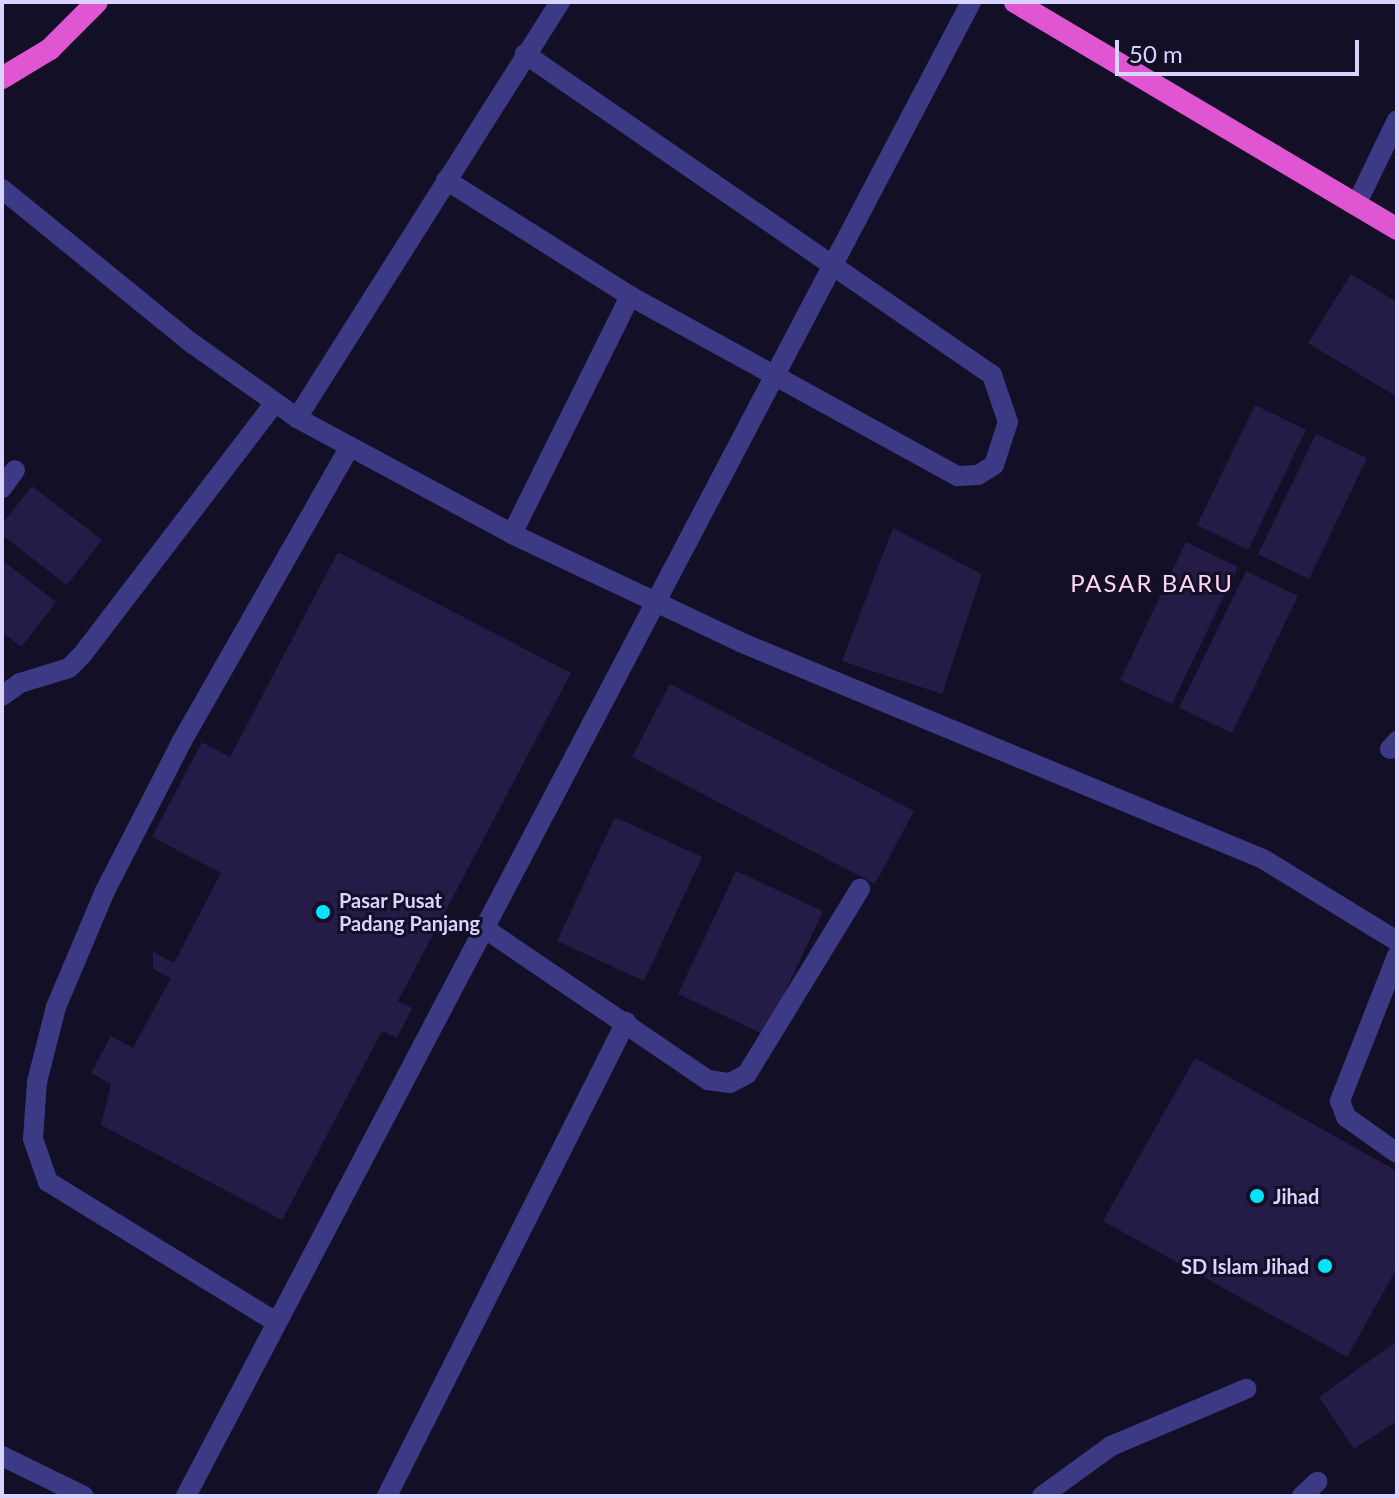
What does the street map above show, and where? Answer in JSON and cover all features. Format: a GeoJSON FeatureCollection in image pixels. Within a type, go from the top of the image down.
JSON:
{"type":"FeatureCollection","features":[{"type":"Feature","properties":{"kind":"highway"},"geometry":{"type":"LineString","coordinates":[[1015,2],[1397,229]]}},
{"type":"Feature","properties":{"kind":"highway"},"geometry":{"type":"LineString","coordinates":[[2,78],[50,49],[94,3]]}},
{"type":"Feature","properties":{"kind":"street"},"geometry":{"type":"LineString","coordinates":[[297,418],[560,2]]}},
{"type":"Feature","properties":{"kind":"street"},"geometry":{"type":"LineString","coordinates":[[186,1496],[971,2]]}},
{"type":"Feature","properties":{"kind":"street"},"geometry":{"type":"LineString","coordinates":[[446,180],[630,296],[958,476],[978,475],[994,465],[1006,444],[1004,396],[992,375],[525,54]]}},
{"type":"Feature","properties":{"kind":"street"},"geometry":{"type":"LineString","coordinates":[[1356,205],[1397,120]]}},
{"type":"Feature","properties":{"kind":"street"},"geometry":{"type":"LineString","coordinates":[[2,189],[273,405],[350,447],[512,534],[656,603],[1263,859],[1397,941]]}},
{"type":"Feature","properties":{"kind":"street"},"geometry":{"type":"LineString","coordinates":[[512,534],[630,296]]}},
{"type":"Feature","properties":{"kind":"street"},"geometry":{"type":"LineString","coordinates":[[2,696],[20,683],[69,668],[82,655],[273,405]]}},
{"type":"Feature","properties":{"kind":"street"},"geometry":{"type":"LineString","coordinates":[[276,1322],[48,1182],[33,1139],[37,1082],[56,1007],[105,891],[182,741],[350,447]]}},
{"type":"Feature","properties":{"kind":"street"},"geometry":{"type":"LineString","coordinates":[[2,488],[15,470]]}},
{"type":"Feature","properties":{"kind":"street"},"geometry":{"type":"LineString","coordinates":[[484,928],[708,1080],[730,1083],[747,1074],[860,889]]}},
{"type":"Feature","properties":{"kind":"street"},"geometry":{"type":"LineString","coordinates":[[1397,956],[1340,1101],[1346,1117],[1397,1153]]}},
{"type":"Feature","properties":{"kind":"street"},"geometry":{"type":"LineString","coordinates":[[387,1496],[626,1022]]}},
{"type":"Feature","properties":{"kind":"street"},"geometry":{"type":"LineString","coordinates":[[1042,1496],[1111,1446],[1246,1389]]}},
{"type":"Feature","properties":{"kind":"street"},"geometry":{"type":"LineString","coordinates":[[2,1456],[84,1496]]}},
{"type":"Feature","properties":{"kind":"building"},"geometry":{"type":"Polygon","coordinates":[[[1351,274],[1397,302],[1397,397],[1308,343],[1351,274]]]}},
{"type":"Feature","properties":{"kind":"building"},"geometry":{"type":"Polygon","coordinates":[[[1255,405],[1306,430],[1248,550],[1197,525],[1255,405]]]}},
{"type":"Feature","properties":{"kind":"building"},"geometry":{"type":"Polygon","coordinates":[[[1316,434],[1367,458],[1309,579],[1258,554],[1316,434]]]}},
{"type":"Feature","properties":{"kind":"building"},"geometry":{"type":"Polygon","coordinates":[[[32,486],[102,540],[67,585],[2,535],[2,524],[32,486]]]}},
{"type":"Feature","properties":{"kind":"building"},"geometry":{"type":"Polygon","coordinates":[[[893,528],[982,574],[942,694],[842,661],[893,528]]]}},
{"type":"Feature","properties":{"kind":"building"},"geometry":{"type":"Polygon","coordinates":[[[1186,542],[1238,567],[1172,704],[1120,680],[1186,542]]]}},
{"type":"Feature","properties":{"kind":"building","name":"Pasar Pusat Padang Panjang"},"geometry":{"type":"Polygon","coordinates":[[[338,552],[571,673],[398,1001],[412,1008],[397,1038],[382,1031],[282,1220],[101,1125],[111,1084],[91,1073],[111,1036],[133,1048],[171,978],[153,969],[153,952],[174,963],[221,873],[152,837],[202,742],[230,757],[338,552]]]}},
{"type":"Feature","properties":{"kind":"building"},"geometry":{"type":"Polygon","coordinates":[[[2,560],[56,602],[21,647],[2,632],[2,560]]]}},
{"type":"Feature","properties":{"kind":"building"},"geometry":{"type":"Polygon","coordinates":[[[1246,571],[1298,596],[1232,733],[1179,708],[1246,571]]]}},
{"type":"Feature","properties":{"kind":"building"},"geometry":{"type":"Polygon","coordinates":[[[670,684],[914,811],[875,884],[632,757],[670,684]]]}},
{"type":"Feature","properties":{"kind":"building"},"geometry":{"type":"Polygon","coordinates":[[[615,817],[702,857],[644,981],[557,941],[615,817]]]}},
{"type":"Feature","properties":{"kind":"building"},"geometry":{"type":"Polygon","coordinates":[[[736,871],[823,911],[765,1035],[678,994],[736,871]]]}},
{"type":"Feature","properties":{"kind":"building","name":"Jihad"},"geometry":{"type":"Polygon","coordinates":[[[1195,1058],[1397,1171],[1397,1268],[1347,1357],[1103,1221],[1195,1058]]]}},
{"type":"Feature","properties":{"kind":"building"},"geometry":{"type":"Polygon","coordinates":[[[1397,1341],[1397,1421],[1354,1449],[1319,1397],[1397,1341]]]}},
{"type":"Feature","properties":{"kind":"place","name":"Pasar Pusat Padang Panjang"},"geometry":{"type":"Point","coordinates":[323,912]}},
{"type":"Feature","properties":{"kind":"place","name":"Jihad"},"geometry":{"type":"Point","coordinates":[1257,1196]}},
{"type":"Feature","properties":{"kind":"place","name":"SD Islam Jihad"},"geometry":{"type":"Point","coordinates":[1325,1266]}},
{"type":"Feature","properties":{"kind":"district","name":"PASAR BARU"},"geometry":{"type":"Point","coordinates":[1152,583]}}]}
